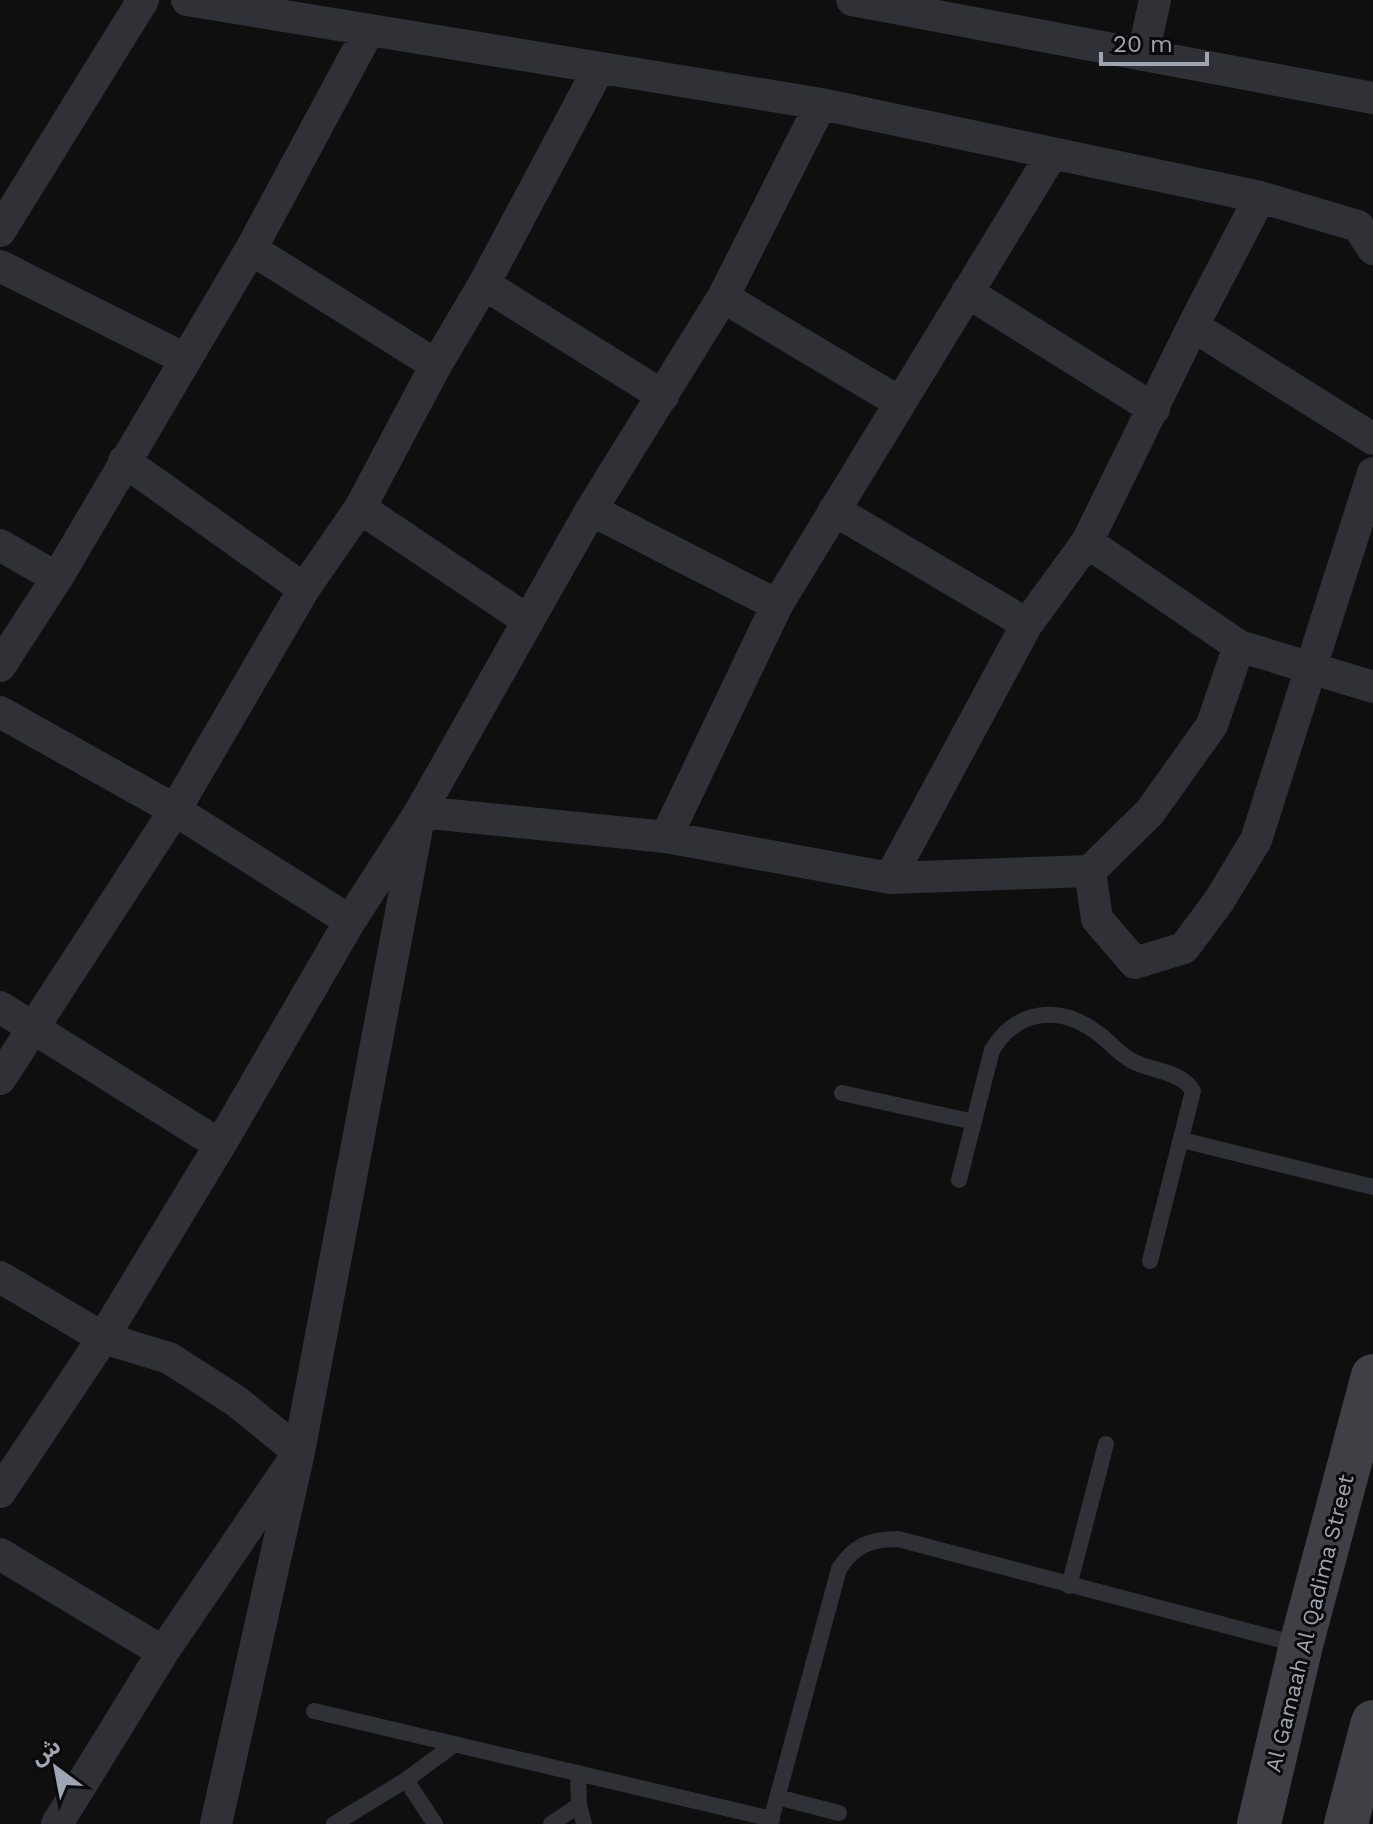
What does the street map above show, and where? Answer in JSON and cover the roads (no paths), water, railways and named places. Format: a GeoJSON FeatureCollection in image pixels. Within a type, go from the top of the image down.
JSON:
{"type":"FeatureCollection","features":[{"type":"Feature","properties":{"kind":"main road","name":"Al Gamaah Al Qadima Street"},"geometry":{"type":"LineString","coordinates":[[1259,1824],[1301,1645],[1373,1376]]}},
{"type":"Feature","properties":{"kind":"main road"},"geometry":{"type":"LineString","coordinates":[[1346,1824],[1373,1722]]}},
{"type":"Feature","properties":{"kind":"street"},"geometry":{"type":"LineString","coordinates":[[0,231],[143,0]]}},
{"type":"Feature","properties":{"kind":"street"},"geometry":{"type":"LineString","coordinates":[[187,0],[821,104],[1260,197],[1358,226],[1373,249]]}},
{"type":"Feature","properties":{"kind":"street"},"geometry":{"type":"LineString","coordinates":[[852,0],[920,6],[1143,55],[1373,98]]}},
{"type":"Feature","properties":{"kind":"street"},"geometry":{"type":"LineString","coordinates":[[1143,55],[1155,0]]}},
{"type":"Feature","properties":{"kind":"street"},"geometry":{"type":"LineString","coordinates":[[0,666],[57,578],[251,249],[369,30]]}},
{"type":"Feature","properties":{"kind":"street"},"geometry":{"type":"LineString","coordinates":[[0,1079],[175,810],[304,589],[360,508],[599,68]]}},
{"type":"Feature","properties":{"kind":"street"},"geometry":{"type":"LineString","coordinates":[[0,1492],[103,1338],[350,921],[420,812],[591,510],[723,297],[821,104]]}},
{"type":"Feature","properties":{"kind":"street"},"geometry":{"type":"LineString","coordinates":[[666,837],[777,605],[1052,154]]}},
{"type":"Feature","properties":{"kind":"street"},"geometry":{"type":"LineString","coordinates":[[890,878],[1027,624],[1087,542],[1260,197]]}},
{"type":"Feature","properties":{"kind":"street"},"geometry":{"type":"LineString","coordinates":[[251,249],[436,365]]}},
{"type":"Feature","properties":{"kind":"street"},"geometry":{"type":"LineString","coordinates":[[0,266],[185,359]]}},
{"type":"Feature","properties":{"kind":"street"},"geometry":{"type":"LineString","coordinates":[[484,284],[663,396]]}},
{"type":"Feature","properties":{"kind":"street"},"geometry":{"type":"LineString","coordinates":[[967,292],[1154,409]]}},
{"type":"Feature","properties":{"kind":"street"},"geometry":{"type":"LineString","coordinates":[[723,297],[899,402]]}},
{"type":"Feature","properties":{"kind":"street"},"geometry":{"type":"LineString","coordinates":[[1193,326],[1373,439]]}},
{"type":"Feature","properties":{"kind":"street"},"geometry":{"type":"LineString","coordinates":[[124,461],[304,589]]}},
{"type":"Feature","properties":{"kind":"street"},"geometry":{"type":"LineString","coordinates":[[1090,871],[1097,919],[1135,963],[1184,948],[1219,901],[1256,840],[1373,473]]}},
{"type":"Feature","properties":{"kind":"street"},"geometry":{"type":"LineString","coordinates":[[360,508],[527,620]]}},
{"type":"Feature","properties":{"kind":"street"},"geometry":{"type":"LineString","coordinates":[[591,510],[777,605]]}},
{"type":"Feature","properties":{"kind":"street"},"geometry":{"type":"LineString","coordinates":[[834,510],[1027,624]]}},
{"type":"Feature","properties":{"kind":"street"},"geometry":{"type":"LineString","coordinates":[[1087,542],[1239,646],[1373,687]]}},
{"type":"Feature","properties":{"kind":"street"},"geometry":{"type":"LineString","coordinates":[[0,545],[57,578]]}},
{"type":"Feature","properties":{"kind":"street"},"geometry":{"type":"LineString","coordinates":[[420,812],[666,837],[890,878],[1090,871],[1150,812],[1212,725],[1239,646]]}},
{"type":"Feature","properties":{"kind":"street"},"geometry":{"type":"LineString","coordinates":[[0,712],[175,810],[350,921]]}},
{"type":"Feature","properties":{"kind":"street"},"geometry":{"type":"LineString","coordinates":[[216,1824],[299,1452],[420,812]]}},
{"type":"Feature","properties":{"kind":"street"},"geometry":{"type":"LineString","coordinates":[[0,1007],[220,1145]]}},
{"type":"Feature","properties":{"kind":"street"},"geometry":{"type":"LineString","coordinates":[[0,1277],[103,1338],[169,1358],[236,1401],[299,1452]]}},
{"type":"Feature","properties":{"kind":"street"},"geometry":{"type":"LineString","coordinates":[[57,1824],[163,1652],[299,1452]]}},
{"type":"Feature","properties":{"kind":"street"},"geometry":{"type":"LineString","coordinates":[[0,1554],[163,1652]]}},
{"type":"Feature","properties":{"kind":"lane"},"geometry":{"type":"LineString","coordinates":[[959,1180],[992,1050],[1001,1036],[1013,1024],[1029,1017],[1064,1017],[1082,1023],[1128,1059],[1185,1080],[1193,1091],[1150,1261]]}},
{"type":"Feature","properties":{"kind":"lane"},"geometry":{"type":"LineString","coordinates":[[842,1093],[974,1122]]}},
{"type":"Feature","properties":{"kind":"lane"},"geometry":{"type":"LineString","coordinates":[[1182,1140],[1373,1187]]}},
{"type":"Feature","properties":{"kind":"lane"},"geometry":{"type":"LineString","coordinates":[[1069,1586],[1106,1444]]}},
{"type":"Feature","properties":{"kind":"lane"},"geometry":{"type":"LineString","coordinates":[[314,1711],[578,1773],[750,1819],[771,1821],[839,1569],[848,1555],[878,1539],[898,1539],[1301,1645]]}},
{"type":"Feature","properties":{"kind":"lane"},"geometry":{"type":"LineString","coordinates":[[334,1824],[406,1780],[455,1744]]}},
{"type":"Feature","properties":{"kind":"lane"},"geometry":{"type":"LineString","coordinates":[[578,1773],[579,1805],[584,1824]]}},
{"type":"Feature","properties":{"kind":"lane"},"geometry":{"type":"LineString","coordinates":[[406,1780],[435,1824]]}},
{"type":"Feature","properties":{"kind":"lane"},"geometry":{"type":"LineString","coordinates":[[777,1797],[839,1813]]}},
{"type":"Feature","properties":{"kind":"lane"},"geometry":{"type":"LineString","coordinates":[[551,1824],[579,1805]]}}]}
